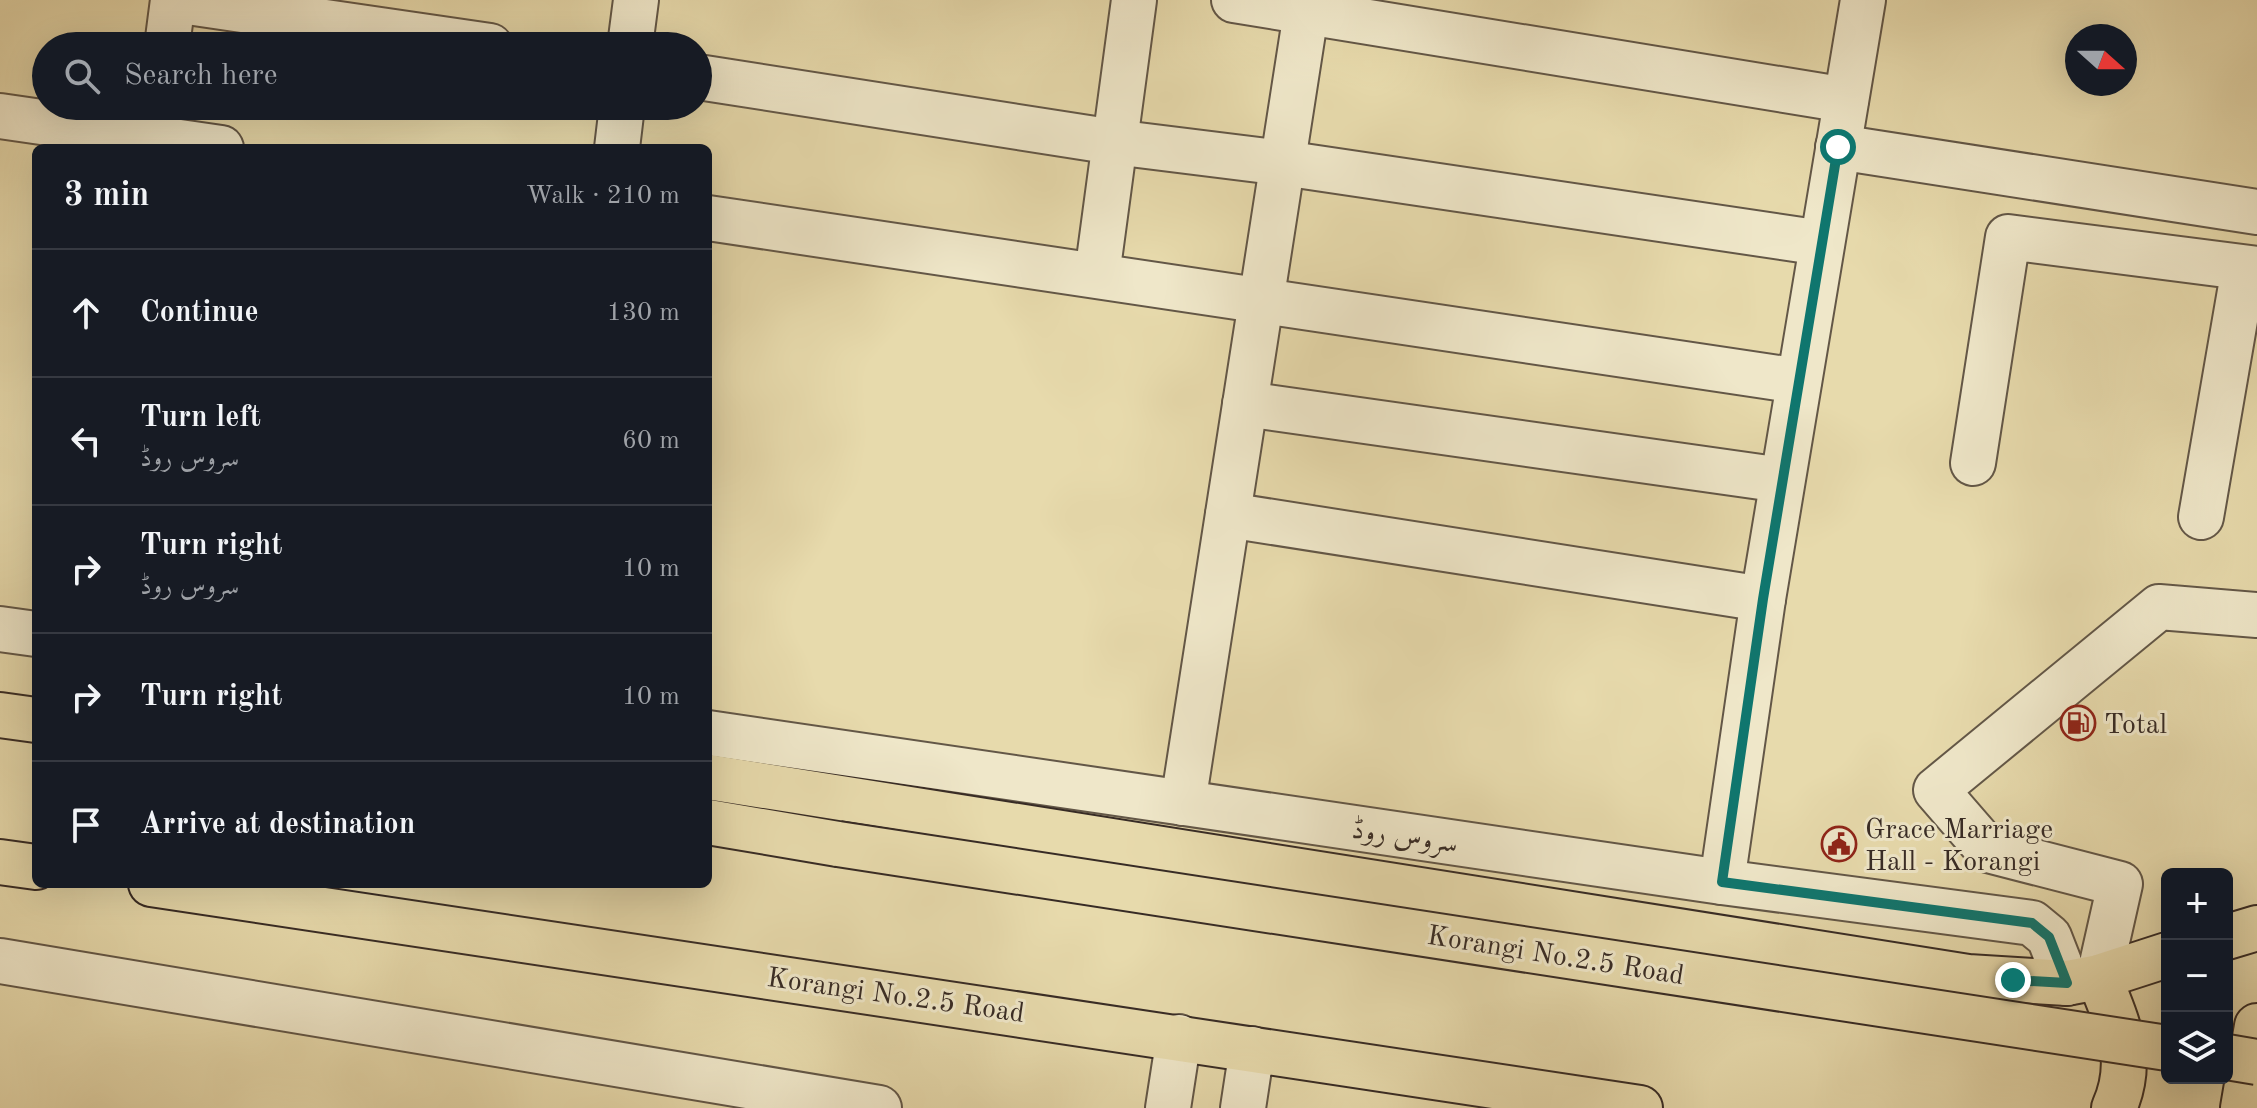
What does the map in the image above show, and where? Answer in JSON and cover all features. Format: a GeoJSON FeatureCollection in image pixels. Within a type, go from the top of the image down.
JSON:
{"type":"FeatureCollection","features":[{"type":"Feature","properties":{"kind":"main road"},"geometry":{"type":"LineString","coordinates":[[0,715],[32,719]]}},
{"type":"Feature","properties":{"kind":"main road"},"geometry":{"type":"LineString","coordinates":[[712,778],[1968,977],[2083,980],[2161,957]]}},
{"type":"Feature","properties":{"kind":"main road","name":"Korangi No.2.5 Road"},"geometry":{"type":"LineString","coordinates":[[712,823],[2161,1047]]}},
{"type":"Feature","properties":{"kind":"main road"},"geometry":{"type":"LineString","coordinates":[[0,862],[32,866]]}},
{"type":"Feature","properties":{"kind":"main road","name":"Korangi No.2.5 Road"},"geometry":{"type":"LineString","coordinates":[[178,888],[1640,1108]]}},
{"type":"Feature","properties":{"kind":"main road"},"geometry":{"type":"LineString","coordinates":[[2233,935],[2257,928]]}},
{"type":"Feature","properties":{"kind":"main road"},"geometry":{"type":"LineString","coordinates":[[2083,980],[2120,1031],[2126,1061],[2121,1092],[2114,1108]]}},
{"type":"Feature","properties":{"kind":"main road"},"geometry":{"type":"LineString","coordinates":[[2243,1108],[2257,1026]]}},
{"type":"Feature","properties":{"kind":"main road"},"geometry":{"type":"LineString","coordinates":[[2233,1058],[2257,1062]]}},
{"type":"Feature","properties":{"kind":"street"},"geometry":{"type":"LineString","coordinates":[[169,32],[174,0],[394,32]]}},
{"type":"Feature","properties":{"kind":"street"},"geometry":{"type":"LineString","coordinates":[[632,32],[636,0]]}},
{"type":"Feature","properties":{"kind":"street"},"geometry":{"type":"LineString","coordinates":[[1097,275],[1134,0]]}},
{"type":"Feature","properties":{"kind":"street"},"geometry":{"type":"LineString","coordinates":[[1234,0],[1307,6],[1846,100]]}},
{"type":"Feature","properties":{"kind":"street"},"geometry":{"type":"LineString","coordinates":[[1722,882],[1782,480],[1863,0]]}},
{"type":"Feature","properties":{"kind":"street"},"geometry":{"type":"LineString","coordinates":[[1183,803],[1307,6]]}},
{"type":"Feature","properties":{"kind":"street"},"geometry":{"type":"LineString","coordinates":[[712,79],[1114,142],[1283,163],[1822,243]]}},
{"type":"Feature","properties":{"kind":"street"},"geometry":{"type":"LineString","coordinates":[[0,116],[32,117]]}},
{"type":"Feature","properties":{"kind":"street"},"geometry":{"type":"LineString","coordinates":[[105,120],[158,122],[211,144]]}},
{"type":"Feature","properties":{"kind":"street"},"geometry":{"type":"LineString","coordinates":[[617,144],[620,120]]}},
{"type":"Feature","properties":{"kind":"street"},"geometry":{"type":"LineString","coordinates":[[1838,147],[2257,212]]}},
{"type":"Feature","properties":{"kind":"street"},"geometry":{"type":"LineString","coordinates":[[712,219],[1799,381]]}},
{"type":"Feature","properties":{"kind":"street"},"geometry":{"type":"LineString","coordinates":[[1973,463],[2008,237],[2251,269],[2201,517]]}},
{"type":"Feature","properties":{"kind":"street"},"geometry":{"type":"LineString","coordinates":[[1245,404],[1782,480]]}},
{"type":"Feature","properties":{"kind":"street"},"geometry":{"type":"LineString","coordinates":[[1228,515],[1763,599]]}},
{"type":"Feature","properties":{"kind":"street"},"geometry":{"type":"LineString","coordinates":[[2083,980],[2120,884],[1988,850],[1936,790],[2159,607],[2257,615]]}},
{"type":"Feature","properties":{"kind":"street"},"geometry":{"type":"LineString","coordinates":[[0,629],[32,633]]}},
{"type":"Feature","properties":{"kind":"street","name":"سروس روڈ"},"geometry":{"type":"LineString","coordinates":[[712,734],[1722,882],[2032,923],[2049,937],[2083,980]]}},
{"type":"Feature","properties":{"kind":"street"},"geometry":{"type":"LineString","coordinates":[[1971,915],[1988,850]]}},
{"type":"Feature","properties":{"kind":"street"},"geometry":{"type":"LineString","coordinates":[[0,961],[879,1108]]}},
{"type":"Feature","properties":{"kind":"street"},"geometry":{"type":"LineString","coordinates":[[1168,1108],[1179,1037]]}},
{"type":"Feature","properties":{"kind":"street"},"geometry":{"type":"LineString","coordinates":[[1243,1108],[1252,1049]]}},
{"type":"Feature","properties":{"kind":"place","name":"Total"},"geometry":{"type":"Point","coordinates":[2078,723]}},
{"type":"Feature","properties":{"kind":"place","name":"Grace Marriage Hall - Korangi"},"geometry":{"type":"Point","coordinates":[1839,844]}},
{"type":"Feature","properties":{"kind":"route"},"geometry":{"type":"LineString","coordinates":[[1838,147],[1763,599],[1722,882],[2032,923],[2049,937],[2067,983],[2013,980]]}}]}
